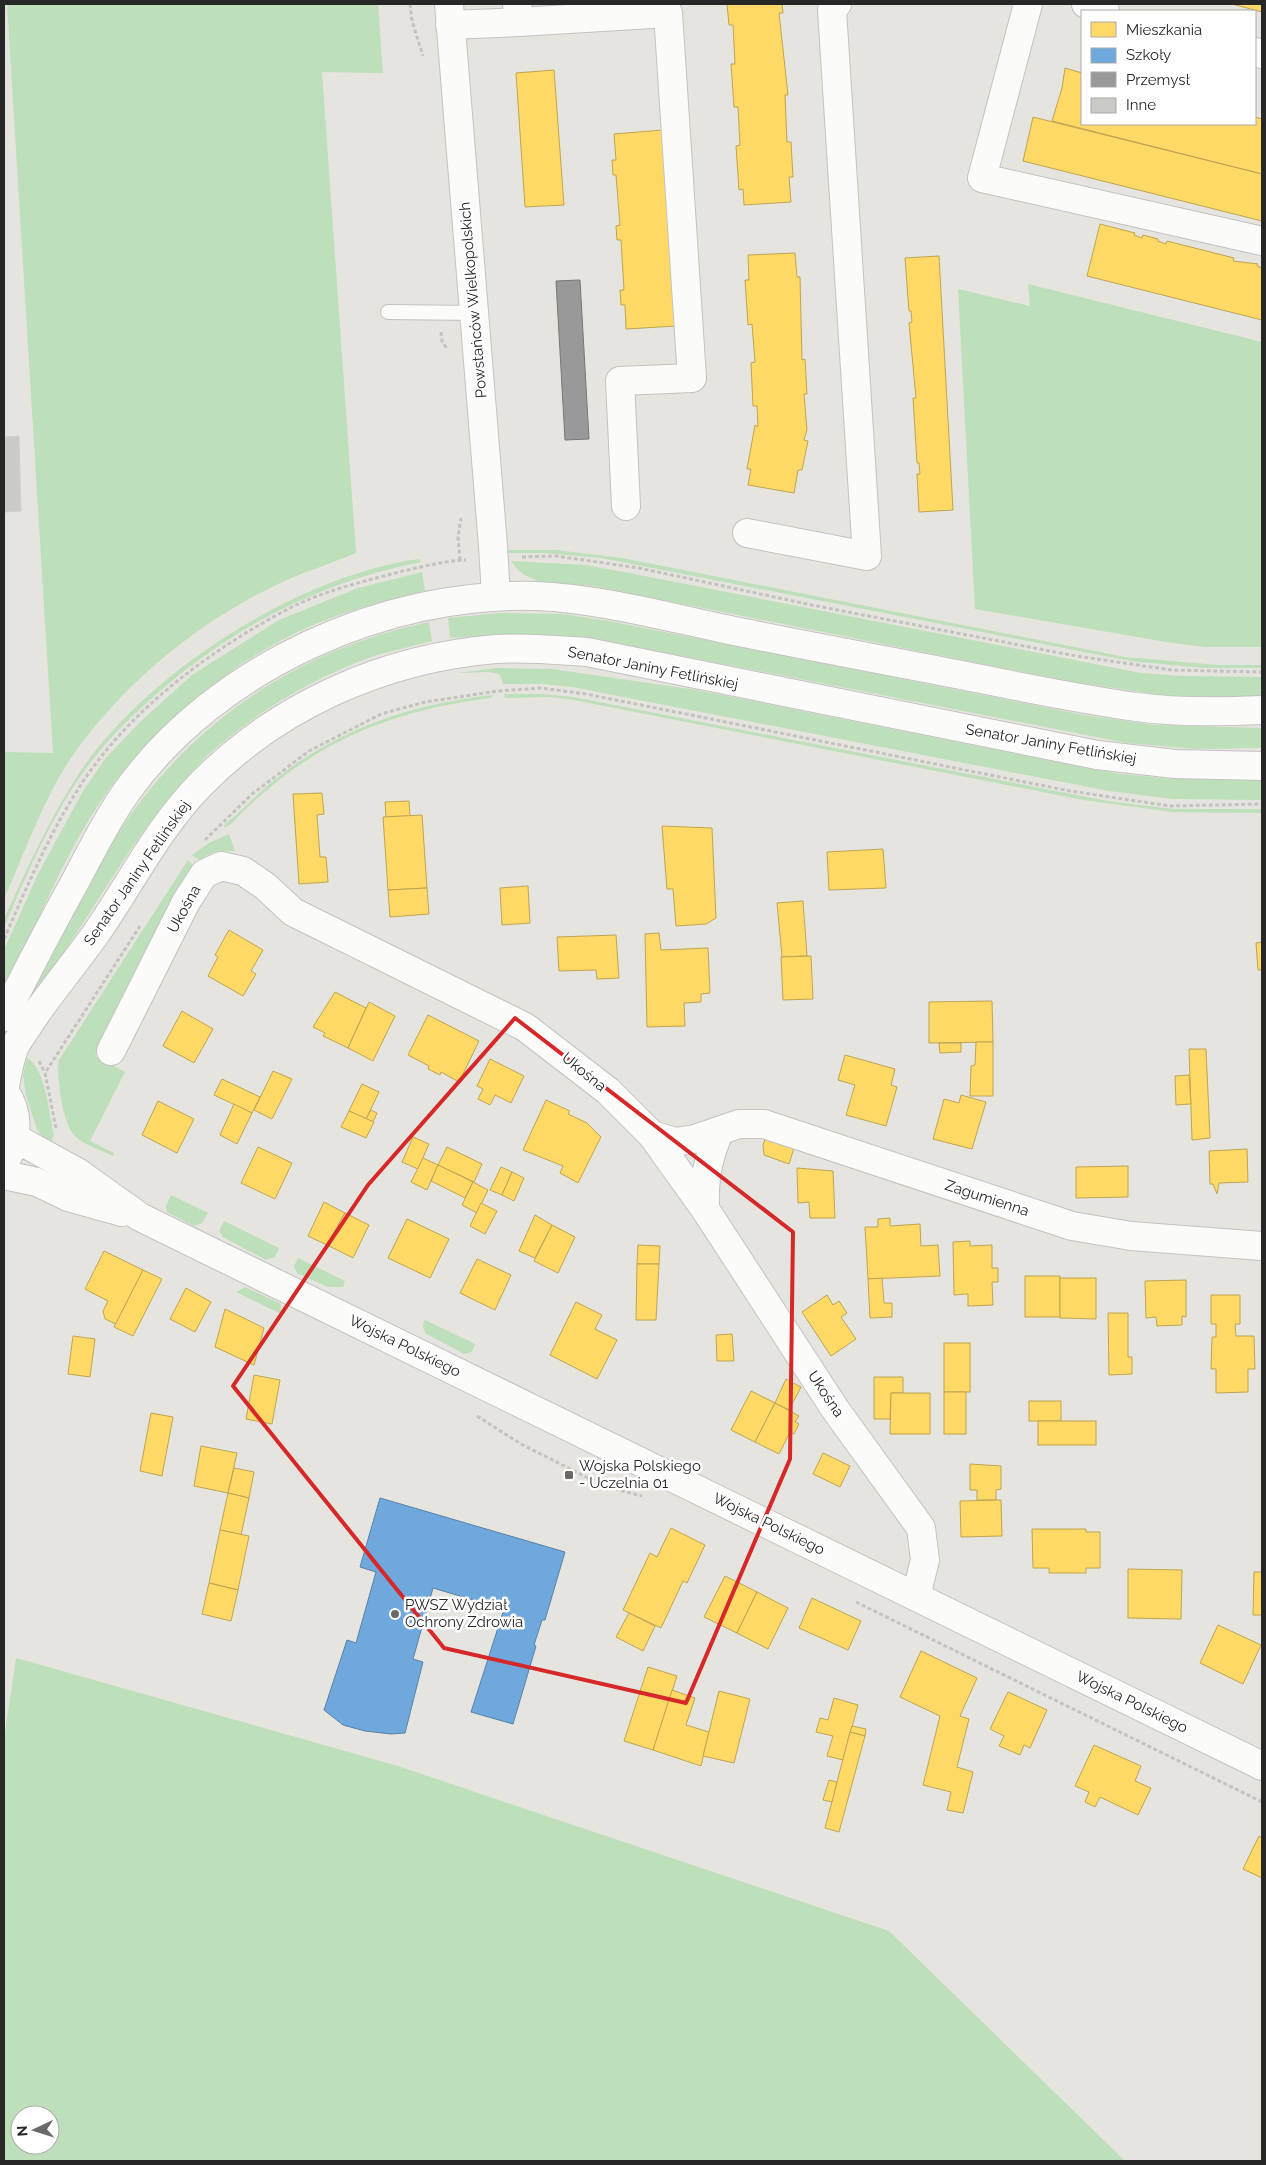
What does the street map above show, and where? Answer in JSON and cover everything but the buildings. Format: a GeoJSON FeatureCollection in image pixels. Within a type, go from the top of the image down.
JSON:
{"type":"FeatureCollection","features":[{"type":"Feature","properties":{"kind":"street"},"geometry":{"type":"LineString","coordinates":[[747,533],[867,556],[832,10],[837,4]]}},
{"type":"Feature","properties":{"kind":"street"},"geometry":{"type":"LineString","coordinates":[[1028,4],[982,178],[1262,241]]}},
{"type":"Feature","properties":{"kind":"street"},"geometry":{"type":"LineString","coordinates":[[1086,4],[1102,10]]}},
{"type":"Feature","properties":{"kind":"street"},"geometry":{"type":"LineString","coordinates":[[450,14],[668,13],[692,378],[620,381],[626,506]]}},
{"type":"Feature","properties":{"kind":"street","name":"Powstańców Wielkopolskich"},"geometry":{"type":"LineString","coordinates":[[450,14],[496,596]]}},
{"type":"Feature","properties":{"kind":"street"},"geometry":{"type":"LineString","coordinates":[[4,1017],[101,834],[128,790],[152,761],[208,708],[259,672],[322,638],[389,614],[436,603],[496,596],[538,596],[599,602],[728,629],[1140,708],[1214,712],[1262,710]]}},
{"type":"Feature","properties":{"kind":"street","name":"Senator Janiny Fetlińskiej"},"geometry":{"type":"LineString","coordinates":[[4,1090],[15,1046],[97,931],[153,845],[199,786],[238,750],[283,719],[339,688],[399,666],[445,655],[497,649],[533,648],[588,652],[1097,755],[1175,764],[1262,766]]}},
{"type":"Feature","properties":{"kind":"street","name":"Ukośna"},"geometry":{"type":"LineString","coordinates":[[110,1051],[186,902],[204,874],[221,866],[243,871],[265,886],[293,912],[525,1026],[608,1091],[652,1135],[705,1209],[836,1409],[921,1528],[925,1560],[916,1596]]}},
{"type":"Feature","properties":{"kind":"street"},"geometry":{"type":"LineString","coordinates":[[4,1090],[14,1110],[15,1138],[4,1164]]}},
{"type":"Feature","properties":{"kind":"street","name":"Zagumienna"},"geometry":{"type":"LineString","coordinates":[[652,1135],[674,1142],[695,1139],[739,1124],[764,1124],[1072,1226],[1131,1236],[1262,1246]]}},
{"type":"Feature","properties":{"kind":"street"},"geometry":{"type":"LineString","coordinates":[[705,1209],[704,1179],[710,1155],[719,1132]]}},
{"type":"Feature","properties":{"kind":"street","name":"Wojska Polskiego"},"geometry":{"type":"LineString","coordinates":[[15,1138],[48,1158],[77,1172],[140,1217],[1262,1766]]}},
{"type":"Feature","properties":{"kind":"street","name":"Wojska Polskiego"},"geometry":{"type":"LineString","coordinates":[[4,1175],[37,1182],[68,1197],[140,1217]]}},
{"type":"Feature","properties":{"kind":"lane"},"geometry":{"type":"LineString","coordinates":[[388,312],[474,313]]}},
{"type":"Feature","properties":{"kind":"path"},"geometry":{"type":"LineString","coordinates":[[202,843],[252,794],[309,751],[380,714],[425,702],[498,691],[540,688],[586,694],[1070,791],[1170,806],[1262,804]]}},
{"type":"Feature","properties":{"kind":"path"},"geometry":{"type":"LineString","coordinates":[[48,1158],[58,1136],[45,1073],[141,924]]}},
{"type":"Feature","properties":{"kind":"path"},"geometry":{"type":"LineString","coordinates":[[470,1412],[521,1444],[604,1486],[651,1501]]}},
{"type":"Feature","properties":{"kind":"path"},"geometry":{"type":"LineString","coordinates":[[855,1601],[1262,1802]]}},
{"type":"Feature","properties":{"kind":"highlighted area"},"geometry":{"type":"Polygon","coordinates":[[[515,1018],[793,1232],[790,1459],[686,1703],[444,1648],[233,1386],[368,1185],[515,1018]]]}},
{"type":"Feature","properties":{"kind":"green space"},"geometry":{"type":"Polygon","coordinates":[[[7,4],[378,4],[383,73],[322,72],[356,553],[287,580],[248,599],[191,636],[139,679],[93,729],[63,771],[44,807],[4,899],[4,752],[53,753],[7,4]]]}},
{"type":"Feature","properties":{"kind":"green space"},"geometry":{"type":"Polygon","coordinates":[[[1028,284],[1262,342],[1262,647],[1205,647],[1166,642],[975,609],[958,289],[1030,306],[1028,284]]]}},
{"type":"Feature","properties":{"kind":"green space"},"geometry":{"type":"Polygon","coordinates":[[[508,550],[556,550],[622,558],[1125,657],[1217,665],[1262,665],[1262,668],[1203,668],[1131,661],[601,558],[545,553],[509,553],[508,550]]]}},
{"type":"Feature","properties":{"kind":"green space"},"geometry":{"type":"Polygon","coordinates":[[[419,559],[421,562],[347,582],[277,612],[212,650],[152,698],[104,746],[90,763],[64,802],[42,843],[4,927],[4,919],[32,858],[63,799],[87,762],[116,727],[152,692],[192,660],[235,631],[281,605],[327,584],[374,568],[419,559]]]}},
{"type":"Feature","properties":{"kind":"green space"},"geometry":{"type":"Polygon","coordinates":[[[511,561],[585,565],[1141,673],[1182,676],[1262,677],[1262,697],[1211,699],[1160,695],[1068,681],[593,586],[548,583],[527,576],[518,570],[511,561]]]}},
{"type":"Feature","properties":{"kind":"green space"},"geometry":{"type":"Polygon","coordinates":[[[422,572],[425,591],[377,603],[300,631],[244,663],[216,682],[164,727],[119,776],[86,824],[48,897],[4,997],[4,950],[37,876],[83,791],[105,759],[139,723],[192,675],[279,620],[358,588],[422,572]]]}},
{"type":"Feature","properties":{"kind":"green space"},"geometry":{"type":"Polygon","coordinates":[[[500,613],[563,614],[609,621],[1084,715],[1155,725],[1262,728],[1262,748],[1195,749],[1127,743],[585,637],[518,634],[450,638],[448,618],[500,613]]]}},
{"type":"Feature","properties":{"kind":"green space"},"geometry":{"type":"Polygon","coordinates":[[[429,622],[432,641],[377,655],[313,682],[253,719],[200,763],[169,798],[140,836],[22,1019],[15,1014],[117,834],[160,778],[191,745],[225,715],[300,667],[341,649],[384,634],[429,622]]]}},
{"type":"Feature","properties":{"kind":"green space"},"geometry":{"type":"Polygon","coordinates":[[[497,668],[552,669],[697,690],[1114,773],[1170,779],[1262,779],[1262,800],[1173,799],[1109,791],[572,687],[542,684],[503,684],[499,674],[489,672],[457,673],[497,668]]]}},
{"type":"Feature","properties":{"kind":"green space"},"geometry":{"type":"Polygon","coordinates":[[[504,694],[541,694],[573,697],[1113,802],[1174,809],[1262,809],[1262,813],[1172,812],[1083,800],[574,700],[550,697],[505,698],[504,694]]]}},
{"type":"Feature","properties":{"kind":"green space"},"geometry":{"type":"Polygon","coordinates":[[[493,695],[491,698],[416,712],[382,723],[349,737],[318,753],[288,773],[231,824],[224,828],[225,824],[274,780],[306,757],[356,730],[409,711],[436,704],[493,695]]]}},
{"type":"Feature","properties":{"kind":"green space"},"geometry":{"type":"Polygon","coordinates":[[[229,834],[235,851],[214,852],[199,860],[192,855],[209,843],[229,834]]]}},
{"type":"Feature","properties":{"kind":"green space"},"geometry":{"type":"Polygon","coordinates":[[[188,860],[193,865],[176,890],[95,1056],[125,1072],[90,1141],[114,1153],[113,1156],[82,1142],[70,1129],[61,1099],[59,1060],[188,860]]]}},
{"type":"Feature","properties":{"kind":"green space"},"geometry":{"type":"Polygon","coordinates":[[[27,1058],[39,1071],[43,1081],[54,1135],[50,1145],[37,1130],[26,1095],[23,1075],[27,1058]]]}},
{"type":"Feature","properties":{"kind":"green space"},"geometry":{"type":"Polygon","coordinates":[[[171,1195],[208,1213],[202,1223],[194,1226],[167,1212],[166,1206],[171,1195]]]}},
{"type":"Feature","properties":{"kind":"green space"},"geometry":{"type":"Polygon","coordinates":[[[224,1221],[279,1248],[275,1257],[266,1260],[223,1237],[219,1231],[224,1221]]]}},
{"type":"Feature","properties":{"kind":"green space"},"geometry":{"type":"Polygon","coordinates":[[[298,1258],[345,1281],[343,1287],[328,1287],[297,1273],[294,1266],[298,1258]]]}},
{"type":"Feature","properties":{"kind":"green space"},"geometry":{"type":"Polygon","coordinates":[[[245,1287],[281,1304],[281,1314],[236,1292],[245,1287]]]}},
{"type":"Feature","properties":{"kind":"green space"},"geometry":{"type":"Polygon","coordinates":[[[425,1320],[475,1344],[472,1352],[464,1354],[425,1333],[423,1325],[425,1320]]]}},
{"type":"Feature","properties":{"kind":"green space"},"geometry":{"type":"Polygon","coordinates":[[[16,1658],[398,1766],[889,1931],[1125,2161],[4,2161],[4,1739],[16,1658]]]}},
{"type":"Feature","properties":{"kind":"place","name":"Wojska Polskiego - Uczelnia 01"},"geometry":{"type":"Point","coordinates":[569,1475]}},
{"type":"Feature","properties":{"kind":"place","name":"PWSZ Wydział Ochrony Zdrowia"},"geometry":{"type":"Point","coordinates":[395,1614]}}]}
